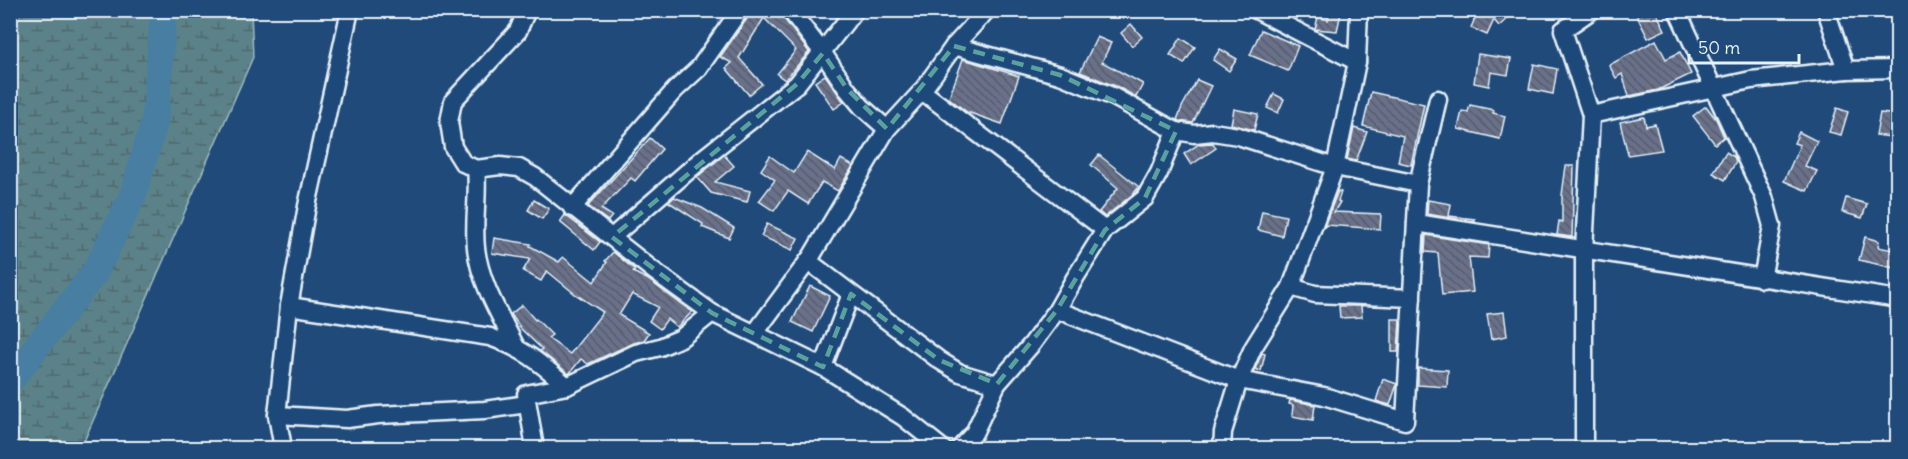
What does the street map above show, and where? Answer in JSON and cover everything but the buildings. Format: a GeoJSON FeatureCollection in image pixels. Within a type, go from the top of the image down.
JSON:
{"type":"FeatureCollection","features":[{"type":"Feature","properties":{"kind":"street"},"geometry":{"type":"LineString","coordinates":[[283,448],[277,415],[289,306],[307,206],[350,10]]}},
{"type":"Feature","properties":{"kind":"street"},"geometry":{"type":"LineString","coordinates":[[572,208],[675,90],[699,68],[740,10]]}},
{"type":"Feature","properties":{"kind":"street"},"geometry":{"type":"LineString","coordinates":[[790,10],[847,89],[862,107],[887,129]]}},
{"type":"Feature","properties":{"kind":"street"},"geometry":{"type":"LineString","coordinates":[[612,237],[702,159],[797,84],[855,10]]}},
{"type":"Feature","properties":{"kind":"street"},"geometry":{"type":"LineString","coordinates":[[755,333],[808,261],[887,129],[922,91],[954,46],[987,10]]}},
{"type":"Feature","properties":{"kind":"street"},"geometry":{"type":"LineString","coordinates":[[1256,10],[1357,62]]}},
{"type":"Feature","properties":{"kind":"street"},"geometry":{"type":"LineString","coordinates":[[1222,448],[1223,432],[1239,380],[1253,348],[1291,287],[1335,167],[1357,62],[1359,10]]}},
{"type":"Feature","properties":{"kind":"street"},"geometry":{"type":"LineString","coordinates":[[1584,448],[1584,251],[1591,115],[1563,30],[1592,10]]}},
{"type":"Feature","properties":{"kind":"street"},"geometry":{"type":"LineString","coordinates":[[1677,10],[1764,197],[1772,226],[1762,279]]}},
{"type":"Feature","properties":{"kind":"street"},"geometry":{"type":"LineString","coordinates":[[1826,10],[1846,70]]}},
{"type":"Feature","properties":{"kind":"street"},"geometry":{"type":"LineString","coordinates":[[529,11],[518,31],[453,101],[448,122],[453,147],[463,163],[476,169],[500,166],[519,168],[536,177],[572,208],[712,313],[823,367],[903,417],[942,448]]}},
{"type":"Feature","properties":{"kind":"street"},"geometry":{"type":"LineString","coordinates":[[954,46],[1060,75],[1114,97],[1176,131],[1194,134],[1213,132],[1238,136],[1335,167],[1418,184]]}},
{"type":"Feature","properties":{"kind":"street"},"geometry":{"type":"LineString","coordinates":[[1591,115],[1751,80],[1846,70],[1898,69]]}},
{"type":"Feature","properties":{"kind":"street"},"geometry":{"type":"LineString","coordinates":[[922,91],[1105,230]]}},
{"type":"Feature","properties":{"kind":"street"},"geometry":{"type":"LineString","coordinates":[[1057,310],[1239,380],[1324,396],[1404,421],[1418,184],[1438,99]]}},
{"type":"Feature","properties":{"kind":"street"},"geometry":{"type":"LineString","coordinates":[[960,448],[974,433],[997,384],[1032,344],[1057,310],[1105,230],[1144,198],[1159,173],[1176,131]]}},
{"type":"Feature","properties":{"kind":"street"},"geometry":{"type":"LineString","coordinates":[[476,169],[478,186],[476,247],[479,267],[516,346]]}},
{"type":"Feature","properties":{"kind":"street"},"geometry":{"type":"LineString","coordinates":[[1416,223],[1898,299]]}},
{"type":"Feature","properties":{"kind":"street"},"geometry":{"type":"LineString","coordinates":[[808,261],[939,360],[960,373],[997,384]]}},
{"type":"Feature","properties":{"kind":"street"},"geometry":{"type":"LineString","coordinates":[[1291,287],[1316,294],[1412,298]]}},
{"type":"Feature","properties":{"kind":"street"},"geometry":{"type":"LineString","coordinates":[[823,367],[851,294]]}},
{"type":"Feature","properties":{"kind":"street"},"geometry":{"type":"LineString","coordinates":[[289,306],[490,337],[516,346],[532,356],[567,386]]}},
{"type":"Feature","properties":{"kind":"street"},"geometry":{"type":"LineString","coordinates":[[535,448],[526,393],[567,386],[636,353],[660,347],[681,338],[712,313]]}},
{"type":"Feature","properties":{"kind":"street"},"geometry":{"type":"LineString","coordinates":[[277,415],[347,419],[378,415],[485,410],[527,404]]}},
{"type":"Feature","properties":{"kind":"highlighted area"},"geometry":{"type":"Polygon","coordinates":[[[954,46],[1060,75],[1176,131],[1145,198],[1105,230],[1057,310],[997,384],[939,360],[851,294],[823,367],[712,313],[612,237],[797,84],[823,53],[847,89],[887,129],[954,46]]]}},
{"type":"Feature","properties":{"kind":"green space"},"geometry":{"type":"Polygon","coordinates":[[[10,11],[251,11],[253,57],[81,448],[11,448],[10,11]]]}},
{"type":"Feature","properties":{"kind":"waterway"},"geometry":{"type":"LineString","coordinates":[[10,381],[95,272],[133,195],[155,120],[162,10]]}}]}
